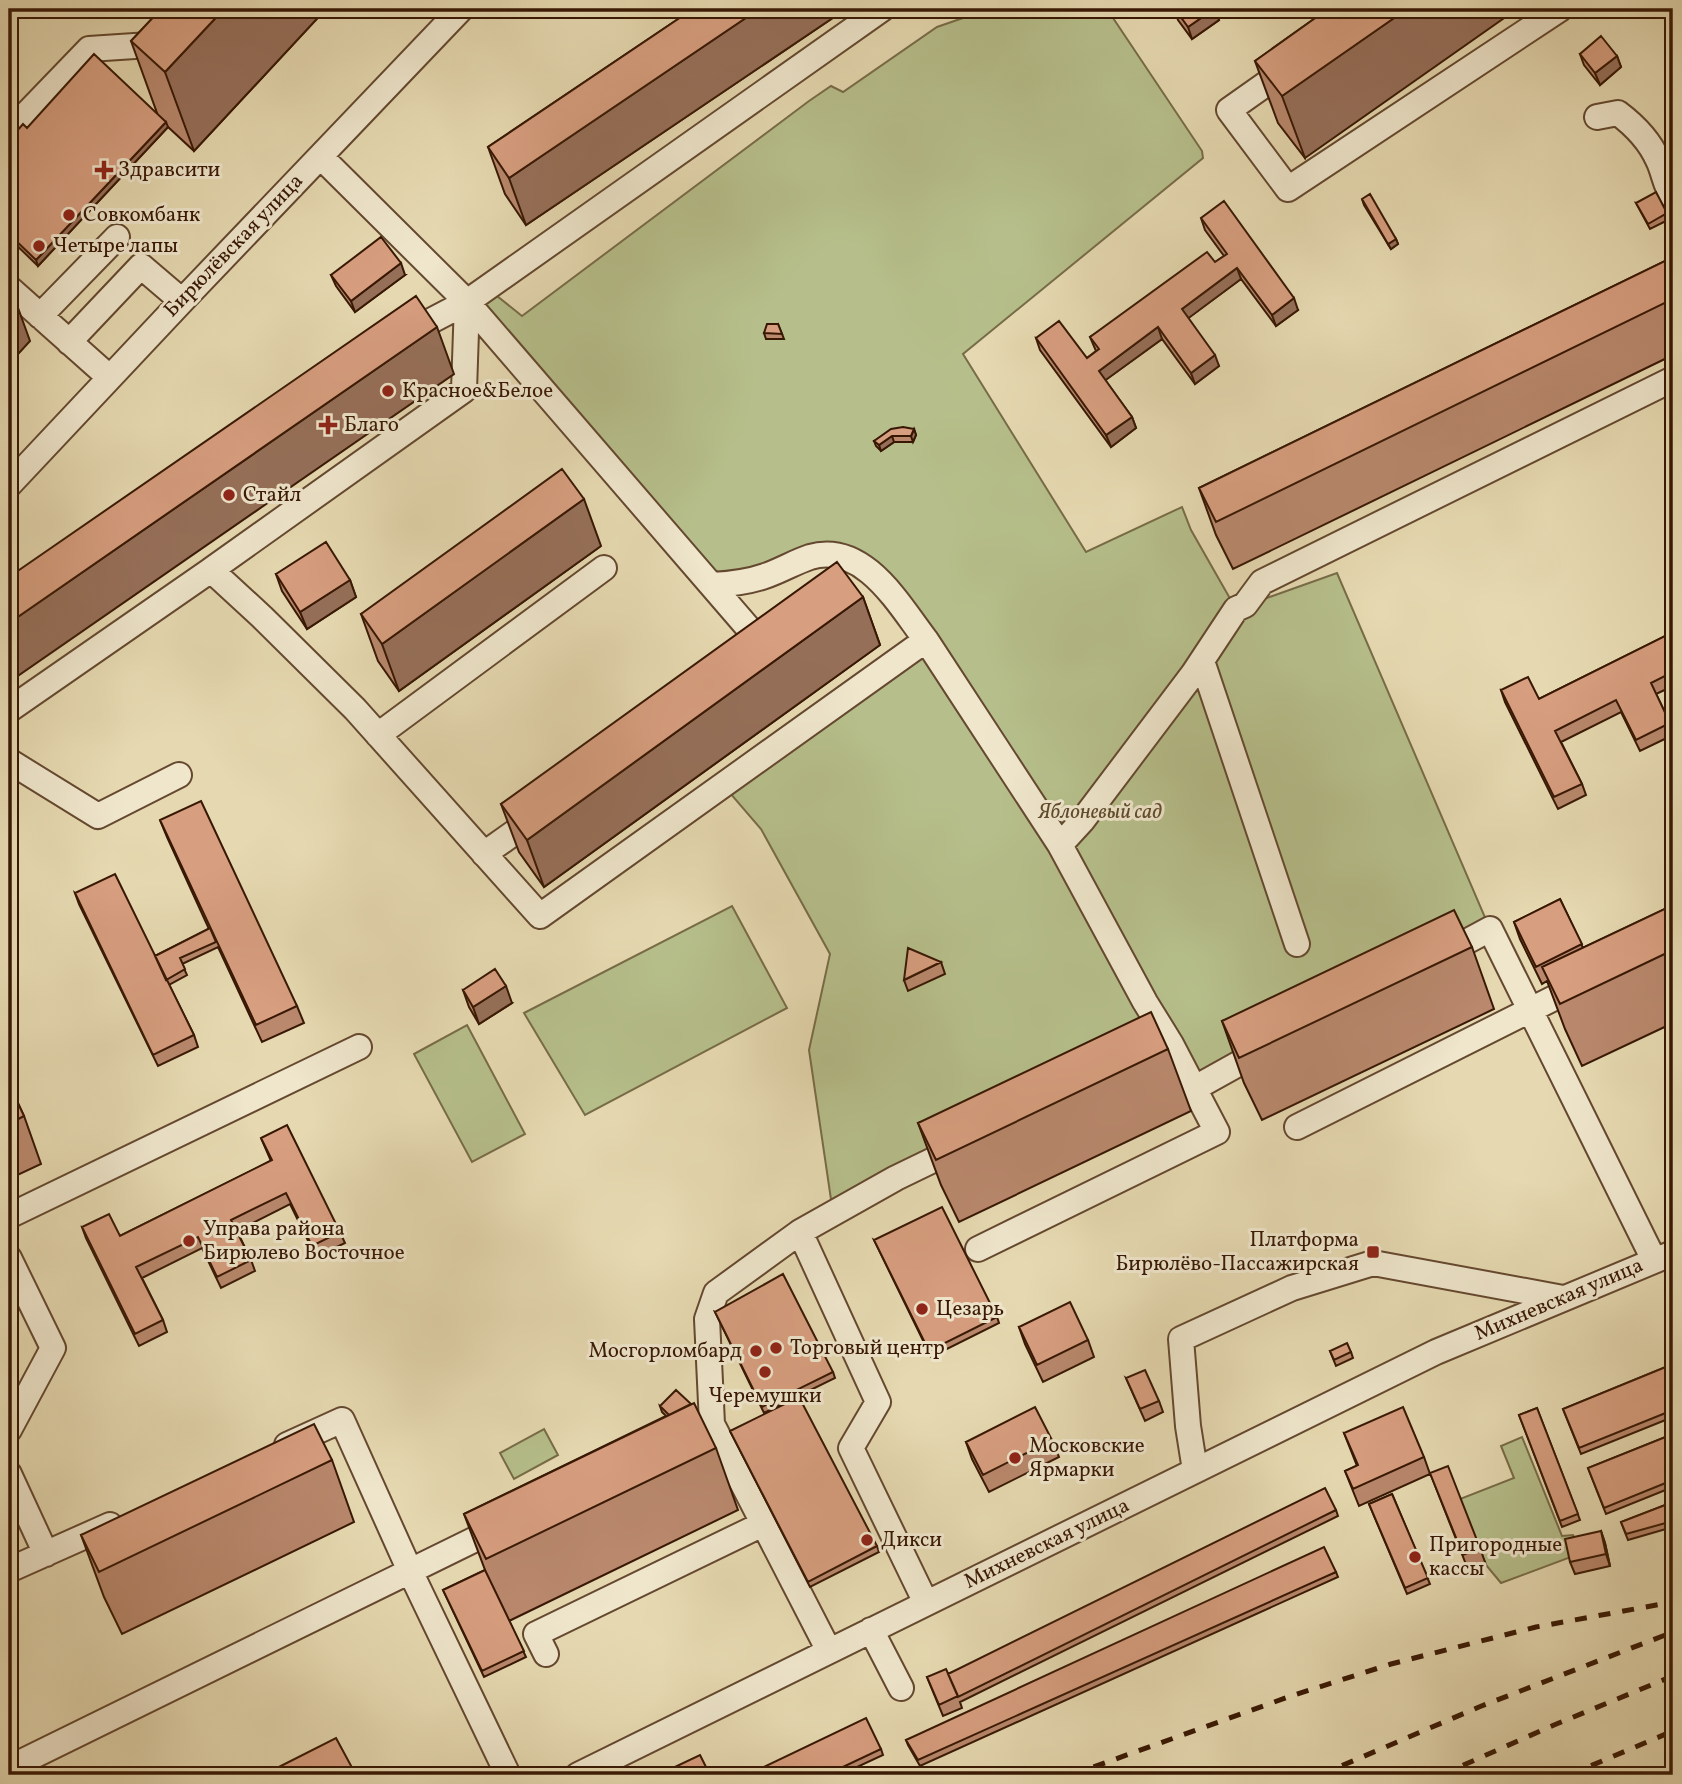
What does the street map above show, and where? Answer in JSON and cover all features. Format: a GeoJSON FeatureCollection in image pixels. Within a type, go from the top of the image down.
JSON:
{"type":"FeatureCollection","features":[{"type":"Feature","properties":{"kind":"street","name":"Бирюлёвская улица"},"geometry":{"type":"LineString","coordinates":[[9,485],[181,300],[461,9]]}},
{"type":"Feature","properties":{"kind":"street"},"geometry":{"type":"LineString","coordinates":[[384,350],[411,330],[467,302],[883,9]]}},
{"type":"Feature","properties":{"kind":"street"},"geometry":{"type":"LineString","coordinates":[[1307,55],[1229,110],[1289,189],[1560,9]]}},
{"type":"Feature","properties":{"kind":"street"},"geometry":{"type":"LineString","coordinates":[[9,132],[89,49],[191,42]]}},
{"type":"Feature","properties":{"kind":"street"},"geometry":{"type":"LineString","coordinates":[[1597,117],[1618,113],[1634,124],[1658,158],[1668,190],[1673,197]]}},
{"type":"Feature","properties":{"kind":"street"},"geometry":{"type":"LineString","coordinates":[[321,157],[467,302],[769,652],[746,668]]}},
{"type":"Feature","properties":{"kind":"street"},"geometry":{"type":"LineString","coordinates":[[40,316],[117,237]]}},
{"type":"Feature","properties":{"kind":"street"},"geometry":{"type":"LineString","coordinates":[[69,342],[141,265],[181,300]]}},
{"type":"Feature","properties":{"kind":"street"},"geometry":{"type":"LineString","coordinates":[[9,288],[109,377]]}},
{"type":"Feature","properties":{"kind":"street"},"geometry":{"type":"LineString","coordinates":[[9,710],[464,390],[467,302]]}},
{"type":"Feature","properties":{"kind":"street"},"geometry":{"type":"LineString","coordinates":[[1060,845],[1082,821],[1202,661],[1236,609],[1245,605],[1262,582],[1673,379]]}},
{"type":"Feature","properties":{"kind":"street"},"geometry":{"type":"LineString","coordinates":[[712,585],[733,584],[764,577],[813,556],[844,556],[867,570],[884,585],[926,640],[1060,845],[1217,1132],[978,1249]]}},
{"type":"Feature","properties":{"kind":"street"},"geometry":{"type":"LineString","coordinates":[[378,735],[604,568]]}},
{"type":"Feature","properties":{"kind":"street"},"geometry":{"type":"LineString","coordinates":[[211,570],[262,617],[378,735],[540,916],[926,640]]}},
{"type":"Feature","properties":{"kind":"street"},"geometry":{"type":"LineString","coordinates":[[1202,661],[1297,943]]}},
{"type":"Feature","properties":{"kind":"street"},"geometry":{"type":"LineString","coordinates":[[9,761],[98,816],[179,775]]}},
{"type":"Feature","properties":{"kind":"street"},"geometry":{"type":"LineString","coordinates":[[484,854],[552,805]]}},
{"type":"Feature","properties":{"kind":"street"},"geometry":{"type":"LineString","coordinates":[[1416,969],[1490,929],[1664,1257]]}},
{"type":"Feature","properties":{"kind":"street"},"geometry":{"type":"LineString","coordinates":[[1297,1127],[1602,975]]}},
{"type":"Feature","properties":{"kind":"street"},"geometry":{"type":"LineString","coordinates":[[1195,1088],[1288,1037]]}},
{"type":"Feature","properties":{"kind":"street"},"geometry":{"type":"LineString","coordinates":[[1134,1062],[1171,1044]]}},
{"type":"Feature","properties":{"kind":"street"},"geometry":{"type":"LineString","coordinates":[[9,1216],[359,1047]]}},
{"type":"Feature","properties":{"kind":"street"},"geometry":{"type":"LineString","coordinates":[[829,1651],[712,1424],[707,1319],[716,1293],[800,1232],[896,1178],[983,1136]]}},
{"type":"Feature","properties":{"kind":"street"},"geometry":{"type":"LineString","coordinates":[[800,1232],[878,1402],[851,1448],[926,1604]]}},
{"type":"Feature","properties":{"kind":"street","name":"Михневская улица"},"geometry":{"type":"LineString","coordinates":[[578,1775],[1436,1352],[1664,1257]]}},
{"type":"Feature","properties":{"kind":"street"},"geometry":{"type":"LineString","coordinates":[[9,1258],[53,1348],[9,1430]]}},
{"type":"Feature","properties":{"kind":"street"},"geometry":{"type":"LineString","coordinates":[[1195,1470],[1188,1426],[1181,1339],[1292,1288],[1373,1263],[1563,1298]]}},
{"type":"Feature","properties":{"kind":"street"},"geometry":{"type":"LineString","coordinates":[[266,1454],[342,1420],[410,1571],[508,1775]]}},
{"type":"Feature","properties":{"kind":"street"},"geometry":{"type":"LineString","coordinates":[[652,1454],[712,1424]]}},
{"type":"Feature","properties":{"kind":"street"},"geometry":{"type":"LineString","coordinates":[[9,1474],[46,1554]]}},
{"type":"Feature","properties":{"kind":"street"},"geometry":{"type":"LineString","coordinates":[[9,1768],[531,1512]]}},
{"type":"Feature","properties":{"kind":"street"},"geometry":{"type":"LineString","coordinates":[[9,1570],[127,1517]]}},
{"type":"Feature","properties":{"kind":"street"},"geometry":{"type":"LineString","coordinates":[[546,1654],[536,1634],[763,1524]]}},
{"type":"Feature","properties":{"kind":"street"},"geometry":{"type":"LineString","coordinates":[[871,1630],[901,1689]]}},
{"type":"Feature","properties":{"kind":"green space","name":"Яблоневый сад"},"geometry":{"type":"Polygon","coordinates":[[[989,9],[1107,9],[1202,151],[1203,158],[963,354],[1086,552],[1182,507],[1191,530],[1236,609],[1337,573],[1490,929],[1195,1088],[1172,1045],[833,1213],[809,1050],[830,954],[761,829],[723,785],[925,640],[844,556],[712,585],[467,302],[487,288],[522,316],[831,86],[843,92],[937,27],[989,9]]]}},
{"type":"Feature","properties":{"kind":"green space"},"geometry":{"type":"Polygon","coordinates":[[[732,906],[787,1008],[585,1115],[524,1013],[732,906]]]}},
{"type":"Feature","properties":{"kind":"green space"},"geometry":{"type":"Polygon","coordinates":[[[467,1025],[525,1134],[472,1162],[414,1054],[467,1025]]]}},
{"type":"Feature","properties":{"kind":"green space"},"geometry":{"type":"Polygon","coordinates":[[[544,1429],[558,1455],[514,1479],[500,1453],[544,1429]]]}},
{"type":"Feature","properties":{"kind":"green space"},"geometry":{"type":"Polygon","coordinates":[[[1522,1437],[1562,1536],[1573,1535],[1579,1549],[1571,1557],[1501,1583],[1486,1565],[1460,1499],[1514,1478],[1501,1446],[1522,1437]]]}},
{"type":"Feature","properties":{"kind":"building"},"geometry":{"type":"Polygon","coordinates":[[[161,9],[224,9],[165,72],[131,41],[161,9]]]}},
{"type":"Feature","properties":{"kind":"building"},"geometry":{"type":"Polygon","coordinates":[[[693,9],[759,9],[509,178],[488,147],[693,9]]]}},
{"type":"Feature","properties":{"kind":"building"},"geometry":{"type":"Polygon","coordinates":[[[1175,9],[1214,9],[1188,27],[1175,9]]]}},
{"type":"Feature","properties":{"kind":"building"},"geometry":{"type":"Polygon","coordinates":[[[1328,9],[1407,9],[1282,96],[1255,61],[1328,9]]]}},
{"type":"Feature","properties":{"kind":"building"},"geometry":{"type":"Polygon","coordinates":[[[1673,20],[1673,39],[1666,23],[1673,20]]]}},
{"type":"Feature","properties":{"kind":"building"},"geometry":{"type":"Polygon","coordinates":[[[1601,36],[1617,56],[1595,73],[1580,54],[1601,36]]]}},
{"type":"Feature","properties":{"kind":"building"},"geometry":{"type":"Polygon","coordinates":[[[94,54],[166,122],[36,260],[9,234],[9,140],[23,124],[27,128],[94,54]]]}},
{"type":"Feature","properties":{"kind":"building"},"geometry":{"type":"Polygon","coordinates":[[[1656,192],[1667,213],[1648,224],[1636,203],[1656,192]]]}},
{"type":"Feature","properties":{"kind":"building"},"geometry":{"type":"Polygon","coordinates":[[[1370,194],[1396,239],[1388,244],[1362,199],[1370,194]]]}},
{"type":"Feature","properties":{"kind":"building"},"geometry":{"type":"Polygon","coordinates":[[[1224,201],[1294,298],[1272,315],[1237,268],[1182,309],[1215,355],[1191,373],[1158,327],[1099,371],[1132,417],[1106,435],[1036,338],[1059,321],[1087,358],[1099,349],[1090,337],[1207,252],[1215,262],[1227,254],[1201,218],[1224,201]]]}},
{"type":"Feature","properties":{"kind":"building"},"geometry":{"type":"Polygon","coordinates":[[[381,237],[401,263],[351,301],[331,275],[381,237]]]}},
{"type":"Feature","properties":{"kind":"building"},"geometry":{"type":"Polygon","coordinates":[[[1673,257],[1673,299],[1216,522],[1199,488],[1673,257]]]}},
{"type":"Feature","properties":{"kind":"building"},"geometry":{"type":"Polygon","coordinates":[[[416,296],[437,327],[9,623],[9,577],[416,296]]]}},
{"type":"Feature","properties":{"kind":"building"},"geometry":{"type":"Polygon","coordinates":[[[767,324],[778,324],[782,334],[764,333],[767,324]]]}},
{"type":"Feature","properties":{"kind":"building"},"geometry":{"type":"Polygon","coordinates":[[[891,429],[914,429],[911,436],[892,436],[879,445],[874,441],[891,429]]]}},
{"type":"Feature","properties":{"kind":"building"},"geometry":{"type":"Polygon","coordinates":[[[562,469],[584,499],[382,644],[361,614],[562,469]]]}},
{"type":"Feature","properties":{"kind":"building"},"geometry":{"type":"Polygon","coordinates":[[[326,542],[350,580],[300,612],[276,574],[326,542]]]}},
{"type":"Feature","properties":{"kind":"building"},"geometry":{"type":"Polygon","coordinates":[[[837,562],[863,597],[527,840],[501,804],[837,562]]]}},
{"type":"Feature","properties":{"kind":"building"},"geometry":{"type":"Polygon","coordinates":[[[1673,632],[1673,672],[1651,683],[1670,723],[1636,740],[1616,700],[1555,731],[1582,784],[1554,797],[1501,690],[1528,677],[1539,699],[1673,632]]]}},
{"type":"Feature","properties":{"kind":"building"},"geometry":{"type":"Polygon","coordinates":[[[201,801],[297,1006],[256,1025],[160,820],[201,801]]]}},
{"type":"Feature","properties":{"kind":"building"},"geometry":{"type":"Polygon","coordinates":[[[115,874],[194,1035],[153,1055],[75,893],[115,874]]]}},
{"type":"Feature","properties":{"kind":"building"},"geometry":{"type":"Polygon","coordinates":[[[1560,899],[1582,944],[1536,967],[1514,922],[1560,899]]]}},
{"type":"Feature","properties":{"kind":"building"},"geometry":{"type":"Polygon","coordinates":[[[1673,905],[1673,950],[1560,1004],[1542,967],[1673,905]]]}},
{"type":"Feature","properties":{"kind":"building"},"geometry":{"type":"Polygon","coordinates":[[[1454,910],[1472,947],[1239,1058],[1222,1021],[1454,910]]]}},
{"type":"Feature","properties":{"kind":"building"},"geometry":{"type":"Polygon","coordinates":[[[210,928],[216,942],[180,958],[185,969],[166,980],[155,956],[210,928]]]}},
{"type":"Feature","properties":{"kind":"building"},"geometry":{"type":"Polygon","coordinates":[[[908,948],[941,962],[904,980],[908,948]]]}},
{"type":"Feature","properties":{"kind":"building"},"geometry":{"type":"Polygon","coordinates":[[[495,969],[506,986],[473,1007],[463,990],[495,969]]]}},
{"type":"Feature","properties":{"kind":"building"},"geometry":{"type":"Polygon","coordinates":[[[1151,1012],[1168,1049],[936,1160],[918,1123],[1151,1012]]]}},
{"type":"Feature","properties":{"kind":"building"},"geometry":{"type":"Polygon","coordinates":[[[9,1084],[24,1116],[9,1124],[9,1084]]]}},
{"type":"Feature","properties":{"kind":"building","name":"Управа района Бирюлево Восточное"},"geometry":{"type":"Polygon","coordinates":[[[287,1125],[340,1232],[312,1246],[286,1193],[231,1220],[251,1260],[217,1277],[198,1237],[136,1267],[163,1320],[135,1334],[82,1227],[109,1214],[120,1236],[272,1160],[261,1138],[287,1125]]]}},
{"type":"Feature","properties":{"kind":"building"},"geometry":{"type":"Polygon","coordinates":[[[942,1207],[997,1317],[929,1351],[874,1240],[942,1207]]]}},
{"type":"Feature","properties":{"kind":"building","name":"Торговый центр"},"geometry":{"type":"Polygon","coordinates":[[[783,1274],[833,1372],[762,1407],[715,1312],[783,1274]]]}},
{"type":"Feature","properties":{"kind":"building"},"geometry":{"type":"Polygon","coordinates":[[[1070,1302],[1088,1340],[1037,1365],[1019,1327],[1070,1302]]]}},
{"type":"Feature","properties":{"kind":"building"},"geometry":{"type":"Polygon","coordinates":[[[1347,1343],[1351,1352],[1334,1360],[1330,1351],[1347,1343]]]}},
{"type":"Feature","properties":{"kind":"building"},"geometry":{"type":"Polygon","coordinates":[[[1673,1364],[1673,1410],[1579,1448],[1563,1409],[1673,1364]]]}},
{"type":"Feature","properties":{"kind":"building"},"geometry":{"type":"Polygon","coordinates":[[[1145,1370],[1159,1401],[1140,1409],[1126,1378],[1145,1370]]]}},
{"type":"Feature","properties":{"kind":"building"},"geometry":{"type":"Polygon","coordinates":[[[676,1390],[691,1404],[669,1415],[660,1406],[676,1390]]]}},
{"type":"Feature","properties":{"kind":"building"},"geometry":{"type":"Polygon","coordinates":[[[799,1397],[877,1546],[808,1582],[730,1431],[799,1397]]]}},
{"type":"Feature","properties":{"kind":"building"},"geometry":{"type":"Polygon","coordinates":[[[694,1403],[716,1448],[486,1559],[464,1514],[694,1403]]]}},
{"type":"Feature","properties":{"kind":"building"},"geometry":{"type":"Polygon","coordinates":[[[1035,1407],[1052,1440],[983,1475],[966,1442],[1035,1407]]]}},
{"type":"Feature","properties":{"kind":"building"},"geometry":{"type":"Polygon","coordinates":[[[1403,1407],[1424,1457],[1353,1489],[1345,1471],[1358,1465],[1344,1433],[1403,1407]]]}},
{"type":"Feature","properties":{"kind":"building"},"geometry":{"type":"Polygon","coordinates":[[[1537,1408],[1578,1514],[1560,1521],[1519,1415],[1537,1408]]]}},
{"type":"Feature","properties":{"kind":"building"},"geometry":{"type":"Polygon","coordinates":[[[314,1424],[332,1460],[99,1572],[81,1535],[314,1424]]]}},
{"type":"Feature","properties":{"kind":"building"},"geometry":{"type":"Polygon","coordinates":[[[1673,1434],[1673,1480],[1604,1508],[1588,1468],[1673,1434]]]}},
{"type":"Feature","properties":{"kind":"building"},"geometry":{"type":"Polygon","coordinates":[[[1448,1466],[1480,1548],[1463,1555],[1430,1473],[1448,1466]]]}},
{"type":"Feature","properties":{"kind":"building"},"geometry":{"type":"Polygon","coordinates":[[[1325,1488],[1336,1510],[958,1697],[948,1674],[1325,1488]]]}},
{"type":"Feature","properties":{"kind":"building"},"geometry":{"type":"Polygon","coordinates":[[[1392,1494],[1428,1578],[1405,1588],[1369,1504],[1392,1494]]]}},
{"type":"Feature","properties":{"kind":"building"},"geometry":{"type":"Polygon","coordinates":[[[1673,1502],[1673,1521],[1626,1534],[1621,1522],[1673,1502]]]}},
{"type":"Feature","properties":{"kind":"building"},"geometry":{"type":"Polygon","coordinates":[[[1601,1531],[1606,1554],[1570,1562],[1565,1539],[1601,1531]]]}},
{"type":"Feature","properties":{"kind":"building"},"geometry":{"type":"Polygon","coordinates":[[[1324,1547],[1336,1572],[918,1760],[906,1740],[1324,1547]]]}},
{"type":"Feature","properties":{"kind":"building"},"geometry":{"type":"Polygon","coordinates":[[[485,1570],[524,1651],[482,1671],[443,1590],[485,1570]]]}},
{"type":"Feature","properties":{"kind":"building"},"geometry":{"type":"Polygon","coordinates":[[[946,1669],[958,1696],[939,1705],[927,1677],[946,1669]]]}},
{"type":"Feature","properties":{"kind":"building"},"geometry":{"type":"Polygon","coordinates":[[[866,1718],[881,1749],[826,1775],[747,1775],[866,1718]]]}},
{"type":"Feature","properties":{"kind":"building"},"geometry":{"type":"Polygon","coordinates":[[[336,1738],[356,1775],[263,1775],[336,1738]]]}},
{"type":"Feature","properties":{"kind":"building"},"geometry":{"type":"Polygon","coordinates":[[[700,1755],[710,1775],[658,1775],[700,1755]]]}},
{"type":"Feature","properties":{"kind":"building"},"geometry":{"type":"Polygon","coordinates":[[[1673,1764],[1673,1775],[1643,1775],[1673,1764]]]}},
{"type":"Feature","properties":{"kind":"railway"},"geometry":{"type":"LineString","coordinates":[[1071,1775],[1291,1696],[1391,1664],[1536,1627],[1673,1602]]}},
{"type":"Feature","properties":{"kind":"railway"},"geometry":{"type":"LineString","coordinates":[[1320,1775],[1479,1707],[1673,1632]]}},
{"type":"Feature","properties":{"kind":"railway"},"geometry":{"type":"LineString","coordinates":[[1441,1775],[1673,1676]]}},
{"type":"Feature","properties":{"kind":"railway"},"geometry":{"type":"LineString","coordinates":[[1569,1775],[1673,1731]]}},
{"type":"Feature","properties":{"kind":"place","name":"Здравсити"},"geometry":{"type":"Point","coordinates":[104,170]}},
{"type":"Feature","properties":{"kind":"place","name":"Совкомбанк"},"geometry":{"type":"Point","coordinates":[69,215]}},
{"type":"Feature","properties":{"kind":"place","name":"Четыре лапы"},"geometry":{"type":"Point","coordinates":[39,246]}},
{"type":"Feature","properties":{"kind":"place","name":"Красное&Белое"},"geometry":{"type":"Point","coordinates":[388,391]}},
{"type":"Feature","properties":{"kind":"place","name":"Благо"},"geometry":{"type":"Point","coordinates":[328,425]}},
{"type":"Feature","properties":{"kind":"place","name":"Стайл"},"geometry":{"type":"Point","coordinates":[229,495]}},
{"type":"Feature","properties":{"kind":"place","name":"Управа района Бирюлево Восточное"},"geometry":{"type":"Point","coordinates":[189,1241]}},
{"type":"Feature","properties":{"kind":"place","name":"Платформа Бирюлёво-Пассажирская"},"geometry":{"type":"Point","coordinates":[1373,1252]}},
{"type":"Feature","properties":{"kind":"place","name":"Цезарь"},"geometry":{"type":"Point","coordinates":[922,1309]}},
{"type":"Feature","properties":{"kind":"place","name":"Торговый центр"},"geometry":{"type":"Point","coordinates":[776,1348]}},
{"type":"Feature","properties":{"kind":"place","name":"Мосгорломбард"},"geometry":{"type":"Point","coordinates":[756,1351]}},
{"type":"Feature","properties":{"kind":"place","name":"Черемушки"},"geometry":{"type":"Point","coordinates":[765,1372]}},
{"type":"Feature","properties":{"kind":"place","name":"Московские Ярмарки"},"geometry":{"type":"Point","coordinates":[1015,1458]}},
{"type":"Feature","properties":{"kind":"place","name":"Дикси"},"geometry":{"type":"Point","coordinates":[867,1540]}},
{"type":"Feature","properties":{"kind":"place","name":"Пригородные кассы"},"geometry":{"type":"Point","coordinates":[1415,1557]}}]}
